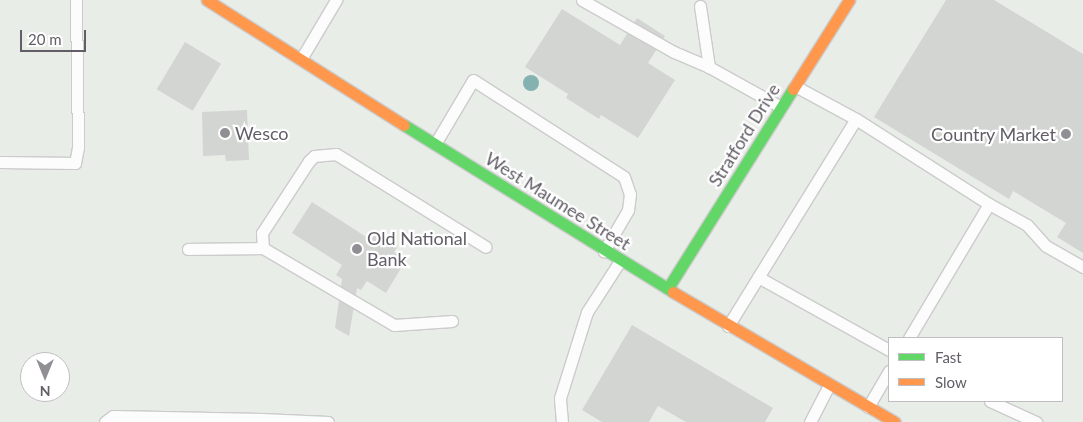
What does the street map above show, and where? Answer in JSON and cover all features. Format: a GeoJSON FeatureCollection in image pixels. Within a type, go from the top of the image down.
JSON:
{"type":"FeatureCollection","features":[{"type":"Feature","properties":{"kind":"main road","name":"West Maumee Street"},"geometry":{"type":"LineString","coordinates":[[207,0],[620,261],[829,386],[895,422]]}},
{"type":"Feature","properties":{"kind":"main road","name":"Stratford Drive"},"geometry":{"type":"LineString","coordinates":[[668,288],[849,0]]}},
{"type":"Feature","properties":{"kind":"lane"},"geometry":{"type":"LineString","coordinates":[[0,162],[75,163],[78,147],[76,0]]}},
{"type":"Feature","properties":{"kind":"lane"},"geometry":{"type":"LineString","coordinates":[[301,60],[336,0]]}},
{"type":"Feature","properties":{"kind":"lane"},"geometry":{"type":"LineString","coordinates":[[582,0],[674,52],[709,67],[781,107]]}},
{"type":"Feature","properties":{"kind":"lane"},"geometry":{"type":"LineString","coordinates":[[700,6],[709,67]]}},
{"type":"Feature","properties":{"kind":"lane"},"geometry":{"type":"LineString","coordinates":[[435,144],[473,80],[624,178],[630,194],[628,210],[604,251]]}},
{"type":"Feature","properties":{"kind":"lane"},"geometry":{"type":"LineString","coordinates":[[795,86],[856,119],[989,204],[1027,225],[1046,246],[1083,268]]}},
{"type":"Feature","properties":{"kind":"lane"},"geometry":{"type":"LineString","coordinates":[[728,326],[856,119]]}},
{"type":"Feature","properties":{"kind":"lane"},"geometry":{"type":"LineString","coordinates":[[263,248],[262,233],[309,161],[314,156],[323,154],[336,154],[486,247]]}},
{"type":"Feature","properties":{"kind":"lane"},"geometry":{"type":"LineString","coordinates":[[910,337],[989,204]]}},
{"type":"Feature","properties":{"kind":"lane"},"geometry":{"type":"LineString","coordinates":[[188,249],[263,248],[394,325],[452,320]]}},
{"type":"Feature","properties":{"kind":"lane"},"geometry":{"type":"LineString","coordinates":[[562,422],[560,398],[588,312],[620,261]]}},
{"type":"Feature","properties":{"kind":"lane"},"geometry":{"type":"LineString","coordinates":[[758,277],[888,349]]}},
{"type":"Feature","properties":{"kind":"lane"},"geometry":{"type":"LineString","coordinates":[[868,407],[888,373]]}},
{"type":"Feature","properties":{"kind":"lane"},"geometry":{"type":"LineString","coordinates":[[810,422],[829,386]]}},
{"type":"Feature","properties":{"kind":"lane"},"geometry":{"type":"LineString","coordinates":[[992,402],[1036,422]]}},
{"type":"Feature","properties":{"kind":"lane"},"geometry":{"type":"LineString","coordinates":[[105,422],[112,416],[328,422]]}},
{"type":"Feature","properties":{"kind":"building"},"geometry":{"type":"Polygon","coordinates":[[[946,0],[994,0],[1083,54],[1083,253],[1057,237],[1066,223],[1013,191],[1009,199],[874,117],[946,0]]]}},
{"type":"Feature","properties":{"kind":"building"},"geometry":{"type":"Polygon","coordinates":[[[562,9],[620,45],[637,18],[665,36],[648,63],[675,80],[638,138],[601,115],[599,119],[566,98],[568,94],[525,67],[562,9]]]}},
{"type":"Feature","properties":{"kind":"building"},"geometry":{"type":"Polygon","coordinates":[[[185,42],[221,64],[193,111],[157,89],[185,42]]]}},
{"type":"Feature","properties":{"kind":"building","name":"Wesco"},"geometry":{"type":"Polygon","coordinates":[[[247,110],[249,160],[226,161],[225,155],[203,156],[202,112],[247,110]]]}},
{"type":"Feature","properties":{"kind":"building","name":"Old National Bank"},"geometry":{"type":"Polygon","coordinates":[[[312,202],[371,240],[376,232],[398,246],[394,252],[406,260],[386,293],[367,281],[361,290],[357,288],[349,336],[335,328],[342,279],[336,275],[342,265],[292,233],[312,202]]]}},
{"type":"Feature","properties":{"kind":"building"},"geometry":{"type":"Polygon","coordinates":[[[632,325],[773,408],[765,422],[686,422],[658,406],[649,422],[602,422],[582,410],[632,325]]]}},
{"type":"Feature","properties":{"kind":"traffic: fast"},"geometry":{"type":"LineString","coordinates":[[668,288],[793,89]]}},
{"type":"Feature","properties":{"kind":"traffic: fast"},"geometry":{"type":"LineString","coordinates":[[404,125],[673,292]]}},
{"type":"Feature","properties":{"kind":"traffic: slow"},"geometry":{"type":"LineString","coordinates":[[207,0],[404,125]]}},
{"type":"Feature","properties":{"kind":"traffic: slow"},"geometry":{"type":"LineString","coordinates":[[793,89],[849,0]]}},
{"type":"Feature","properties":{"kind":"traffic: slow"},"geometry":{"type":"LineString","coordinates":[[673,292],[895,422]]}},
{"type":"Feature","properties":{"kind":"place","name":"Wesco"},"geometry":{"type":"Point","coordinates":[225,133]}},
{"type":"Feature","properties":{"kind":"place","name":"Country Market"},"geometry":{"type":"Point","coordinates":[1066,134]}},
{"type":"Feature","properties":{"kind":"place","name":"Old National Bank"},"geometry":{"type":"Point","coordinates":[357,249]}}]}
